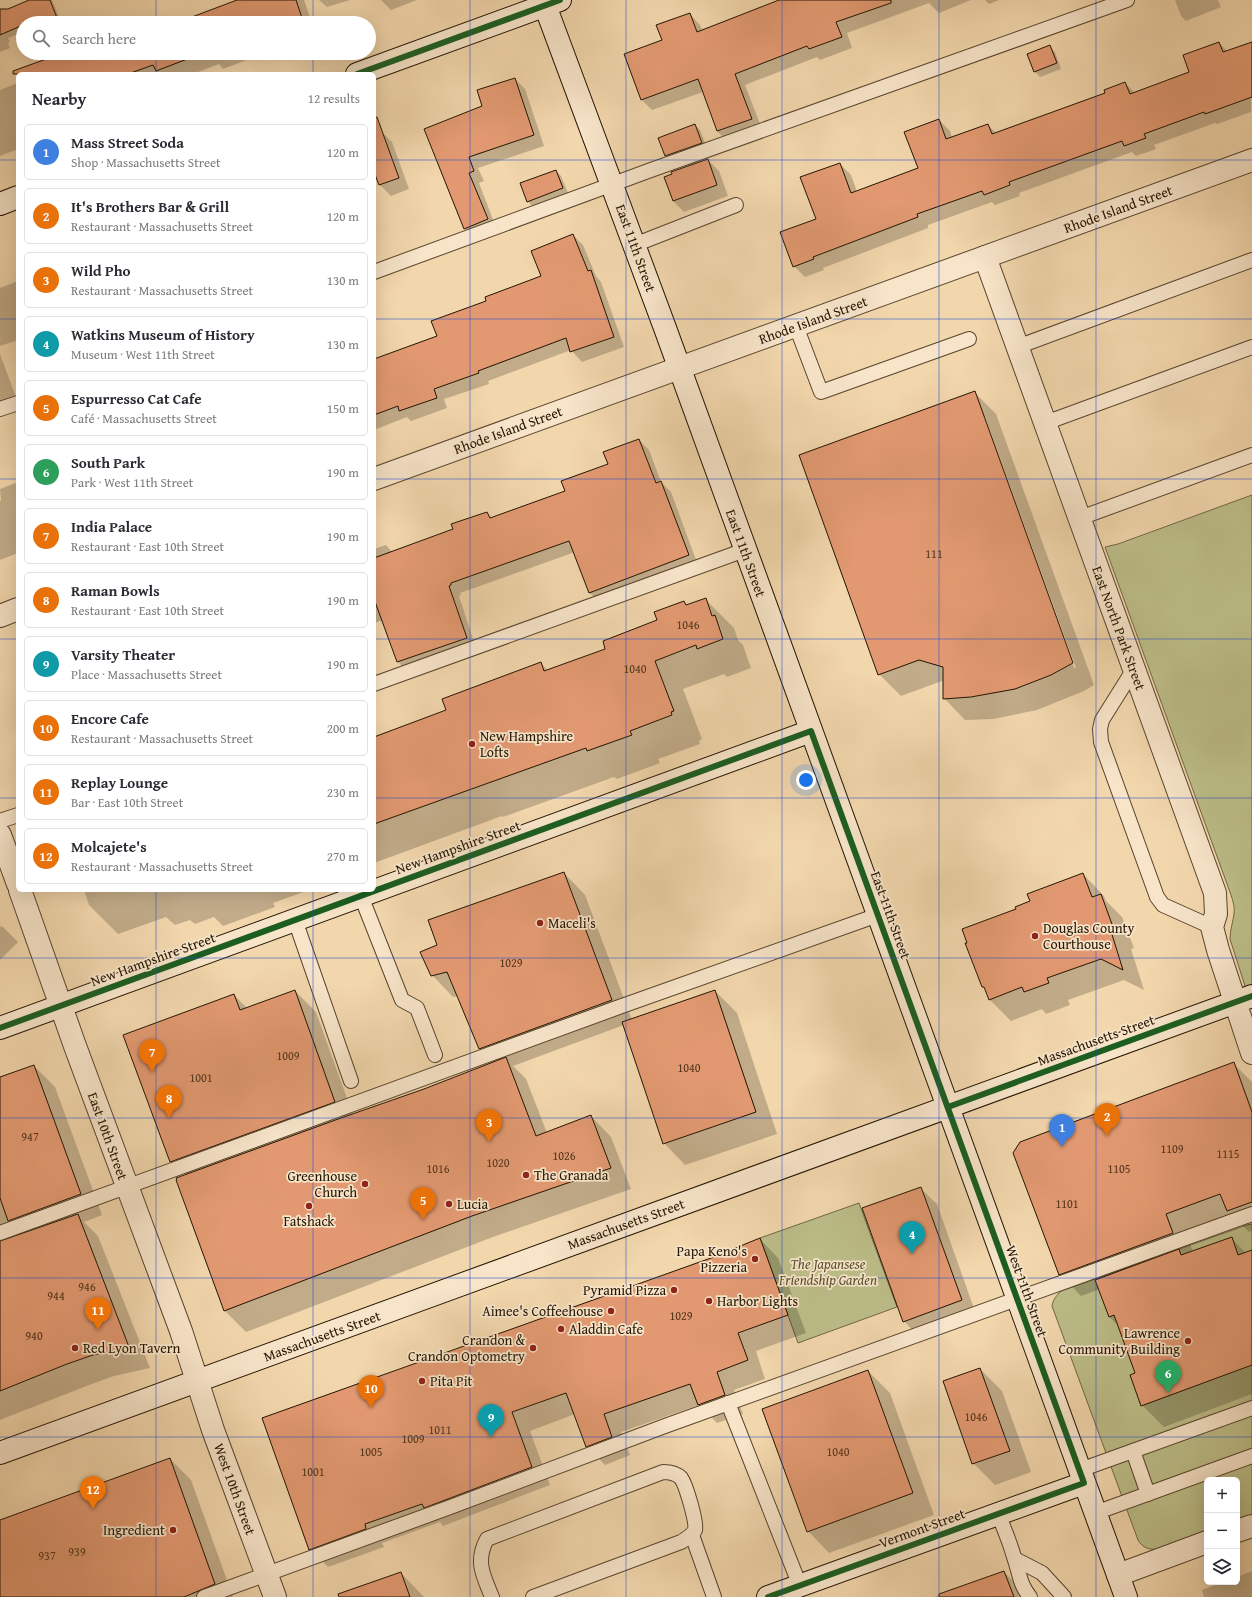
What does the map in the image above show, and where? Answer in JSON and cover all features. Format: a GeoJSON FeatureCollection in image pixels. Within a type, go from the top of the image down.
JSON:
{"type":"FeatureCollection","features":[{"type":"Feature","properties":{"kind":"street","name":"East 11th Street"},"geometry":{"type":"LineString","coordinates":[[549,2],[612,185],[680,368],[948,1107]]}},
{"type":"Feature","properties":{"kind":"street"},"geometry":{"type":"LineString","coordinates":[[362,72],[549,2]]}},
{"type":"Feature","properties":{"kind":"street","name":"Rhode Island Street"},"geometry":{"type":"LineString","coordinates":[[376,478],[1252,160]]}},
{"type":"Feature","properties":{"kind":"street"},"geometry":{"type":"LineString","coordinates":[[0,204],[16,199]]}},
{"type":"Feature","properties":{"kind":"street","name":"East North Park Street"},"geometry":{"type":"LineString","coordinates":[[985,258],[1215,892],[1216,914],[1212,927],[1218,950],[1244,999],[1252,1053]]}},
{"type":"Feature","properties":{"kind":"street"},"geometry":{"type":"LineString","coordinates":[[0,616],[16,611]]}},
{"type":"Feature","properties":{"kind":"street","name":"New Hampshire Street"},"geometry":{"type":"LineString","coordinates":[[376,890],[811,731]]}},
{"type":"Feature","properties":{"kind":"street"},"geometry":{"type":"LineString","coordinates":[[0,835],[16,879]]}},
{"type":"Feature","properties":{"kind":"street","name":"East 10th Street"},"geometry":{"type":"LineString","coordinates":[[21,892],[197,1381]]}},
{"type":"Feature","properties":{"kind":"street","name":"New Hampshire Street"},"geometry":{"type":"LineString","coordinates":[[0,1028],[372,892]]}},
{"type":"Feature","properties":{"kind":"street","name":"Massachusetts Street"},"geometry":{"type":"LineString","coordinates":[[0,1453],[1244,999]]}},
{"type":"Feature","properties":{"kind":"street","name":"West 11th Street"},"geometry":{"type":"LineString","coordinates":[[948,1107],[1126,1597]]}},
{"type":"Feature","properties":{"kind":"street","name":"West 10th Street"},"geometry":{"type":"LineString","coordinates":[[197,1381],[213,1430],[275,1597]]}},
{"type":"Feature","properties":{"kind":"street","name":"Vermont Street"},"geometry":{"type":"LineString","coordinates":[[768,1597],[998,1514],[1082,1476]]}},
{"type":"Feature","properties":{"kind":"street"},"geometry":{"type":"LineString","coordinates":[[1240,1530],[1252,1526]]}},
{"type":"Feature","properties":{"kind":"street"},"geometry":{"type":"LineString","coordinates":[[1118,1574],[1204,1543]]}},
{"type":"Feature","properties":{"kind":"lane"},"geometry":{"type":"LineString","coordinates":[[376,271],[1127,0]]}},
{"type":"Feature","properties":{"kind":"lane"},"geometry":{"type":"LineString","coordinates":[[634,245],[736,206]]}},
{"type":"Feature","properties":{"kind":"lane"},"geometry":{"type":"LineString","coordinates":[[1017,347],[1252,260]]}},
{"type":"Feature","properties":{"kind":"lane"},"geometry":{"type":"LineString","coordinates":[[796,326],[821,392],[968,339]]}},
{"type":"Feature","properties":{"kind":"lane"},"geometry":{"type":"LineString","coordinates":[[1045,423],[1252,347]]}},
{"type":"Feature","properties":{"kind":"lane"},"geometry":{"type":"LineString","coordinates":[[0,409],[16,404]]}},
{"type":"Feature","properties":{"kind":"lane"},"geometry":{"type":"LineString","coordinates":[[1080,518],[1252,455]]}},
{"type":"Feature","properties":{"kind":"lane"},"geometry":{"type":"LineString","coordinates":[[376,683],[745,550]]}},
{"type":"Feature","properties":{"kind":"lane"},"geometry":{"type":"LineString","coordinates":[[1134,669],[1102,720],[1100,729],[1101,742],[1158,897],[1164,905],[1212,927]]}},
{"type":"Feature","properties":{"kind":"lane"},"geometry":{"type":"LineString","coordinates":[[0,821],[16,816]]}},
{"type":"Feature","properties":{"kind":"lane"},"geometry":{"type":"LineString","coordinates":[[361,896],[402,1000],[417,1008],[435,1055]]}},
{"type":"Feature","properties":{"kind":"lane"},"geometry":{"type":"LineString","coordinates":[[0,1233],[878,915]]}},
{"type":"Feature","properties":{"kind":"lane"},"geometry":{"type":"LineString","coordinates":[[295,920],[351,1082]]}},
{"type":"Feature","properties":{"kind":"lane"},"geometry":{"type":"LineString","coordinates":[[204,1597],[454,1506],[728,1403],[1252,1214]]}},
{"type":"Feature","properties":{"kind":"lane"},"geometry":{"type":"LineString","coordinates":[[728,1403],[800,1586]]}},
{"type":"Feature","properties":{"kind":"lane"},"geometry":{"type":"LineString","coordinates":[[1082,1476],[1133,1451],[1252,1408]]}},
{"type":"Feature","properties":{"kind":"lane"},"geometry":{"type":"LineString","coordinates":[[1133,1451],[1148,1494]]}},
{"type":"Feature","properties":{"kind":"lane"},"geometry":{"type":"LineString","coordinates":[[1095,1513],[1252,1456]]}},
{"type":"Feature","properties":{"kind":"lane"},"geometry":{"type":"LineString","coordinates":[[492,1597],[480,1567],[481,1549],[487,1539],[663,1472],[673,1473],[680,1478],[695,1516],[695,1528],[692,1535],[681,1542],[533,1597]]}},
{"type":"Feature","properties":{"kind":"lane"},"geometry":{"type":"LineString","coordinates":[[998,1514],[1015,1559],[1020,1580],[1030,1597]]}},
{"type":"Feature","properties":{"kind":"lane"},"geometry":{"type":"LineString","coordinates":[[692,1535],[714,1597]]}},
{"type":"Feature","properties":{"kind":"lane"},"geometry":{"type":"LineString","coordinates":[[1015,1559],[1042,1573],[1064,1597]]}},
{"type":"Feature","properties":{"kind":"green space"},"geometry":{"type":"Polygon","coordinates":[[[1252,495],[1252,1008],[1230,939],[1234,911],[1232,897],[1105,547],[1118,544],[1252,495]]]}},
{"type":"Feature","properties":{"kind":"green space","name":"The Japansese Friendship Garden"},"geometry":{"type":"Polygon","coordinates":[[[859,1203],[897,1307],[798,1343],[760,1238],[859,1203]]]}},
{"type":"Feature","properties":{"kind":"green space"},"geometry":{"type":"Polygon","coordinates":[[[1252,1224],[1252,1515],[1240,1519],[1240,1477],[1204,1477],[1204,1532],[1157,1549],[1149,1549],[1144,1547],[1138,1540],[1052,1304],[1061,1291],[1252,1224]]]}},
{"type":"Feature","properties":{"kind":"building"},"geometry":{"type":"Polygon","coordinates":[[[29,0],[50,0],[56,16],[16,16],[16,28],[0,35],[0,9],[8,9],[29,0]]]}},
{"type":"Feature","properties":{"kind":"building"},"geometry":{"type":"Polygon","coordinates":[[[237,0],[296,0],[301,16],[195,16],[237,0]]]}},
{"type":"Feature","properties":{"kind":"building"},"geometry":{"type":"Polygon","coordinates":[[[779,0],[891,0],[891,3],[836,22],[842,37],[809,49],[807,46],[735,74],[752,119],[717,131],[698,79],[641,100],[624,54],[662,40],[656,25],[690,13],[697,32],[779,0]]]}},
{"type":"Feature","properties":{"kind":"building"},"geometry":{"type":"Polygon","coordinates":[[[1219,42],[1223,52],[1252,42],[1252,97],[1205,114],[1204,112],[1144,134],[1146,138],[1124,146],[1122,141],[1009,182],[1010,185],[984,195],[982,191],[917,214],[918,217],[813,257],[814,259],[793,267],[780,232],[816,219],[800,177],[840,163],[851,193],[918,168],[904,132],[939,119],[946,139],[988,124],[992,134],[1105,93],[1104,90],[1125,82],[1130,94],[1189,72],[1183,55],[1219,42]]]}},
{"type":"Feature","properties":{"kind":"building"},"geometry":{"type":"Polygon","coordinates":[[[1050,45],[1057,63],[1034,72],[1027,54],[1050,45]]]}},
{"type":"Feature","properties":{"kind":"building"},"geometry":{"type":"Polygon","coordinates":[[[44,60],[185,60],[156,71],[153,65],[134,72],[16,72],[16,74],[13,74],[13,71],[44,60]]]}},
{"type":"Feature","properties":{"kind":"building"},"geometry":{"type":"Polygon","coordinates":[[[515,78],[534,135],[469,157],[474,171],[469,173],[488,219],[464,229],[424,129],[482,106],[477,90],[515,78]]]}},
{"type":"Feature","properties":{"kind":"building"},"geometry":{"type":"Polygon","coordinates":[[[376,117],[399,178],[379,185],[376,177],[376,117]]]}},
{"type":"Feature","properties":{"kind":"building"},"geometry":{"type":"Polygon","coordinates":[[[695,124],[702,143],[665,156],[658,138],[695,124]]]}},
{"type":"Feature","properties":{"kind":"building"},"geometry":{"type":"Polygon","coordinates":[[[708,159],[717,185],[673,201],[664,177],[672,174],[671,172],[708,159]]]}},
{"type":"Feature","properties":{"kind":"building"},"geometry":{"type":"Polygon","coordinates":[[[556,170],[563,188],[527,202],[520,183],[556,170]]]}},
{"type":"Feature","properties":{"kind":"building"},"geometry":{"type":"Polygon","coordinates":[[[573,234],[588,271],[591,270],[614,337],[570,352],[566,338],[478,371],[479,373],[434,389],[437,398],[399,411],[398,406],[376,414],[376,358],[437,336],[431,321],[486,301],[485,297],[541,276],[531,251],[573,234]]]}},
{"type":"Feature","properties":{"kind":"building"},"geometry":{"type":"Polygon","coordinates":[[[975,391],[1073,663],[1051,675],[1015,689],[971,697],[943,699],[943,667],[919,660],[878,675],[799,455],[975,391]]]}},
{"type":"Feature","properties":{"kind":"building"},"geometry":{"type":"Polygon","coordinates":[[[639,439],[656,483],[661,481],[689,555],[589,593],[569,541],[451,583],[449,586],[467,638],[397,662],[376,604],[376,557],[453,529],[451,524],[487,512],[490,518],[565,491],[561,481],[608,464],[603,452],[639,439]]]}},
{"type":"Feature","properties":{"kind":"building","name":"New Hampshire Lofts"},"geometry":{"type":"Polygon","coordinates":[[[706,598],[712,616],[715,615],[723,639],[697,649],[696,645],[655,661],[674,711],[671,712],[672,715],[630,731],[632,735],[587,751],[586,748],[376,823],[376,736],[446,710],[442,699],[541,662],[544,671],[605,649],[603,641],[657,620],[654,612],[684,601],[686,605],[706,598]]]}},
{"type":"Feature","properties":{"kind":"building"},"geometry":{"type":"Polygon","coordinates":[[[564,872],[612,1000],[479,1049],[447,972],[431,976],[420,952],[437,945],[428,920],[564,872]]]}},
{"type":"Feature","properties":{"kind":"building","name":"Douglas County Courthouse"},"geometry":{"type":"Polygon","coordinates":[[[1083,873],[1092,897],[1101,894],[1113,927],[1110,928],[1123,970],[1101,959],[1047,978],[1049,983],[1024,992],[1022,987],[989,1000],[984,987],[982,987],[965,943],[967,943],[962,929],[1016,909],[1015,907],[1030,901],[1027,894],[1083,873]]]}},
{"type":"Feature","properties":{"kind":"building"},"geometry":{"type":"Polygon","coordinates":[[[295,990],[335,1102],[170,1162],[123,1035],[234,994],[240,1010],[295,990]]]}},
{"type":"Feature","properties":{"kind":"building"},"geometry":{"type":"Polygon","coordinates":[[[715,990],[756,1112],[663,1144],[622,1022],[715,990]]]}},
{"type":"Feature","properties":{"kind":"building"},"geometry":{"type":"Polygon","coordinates":[[[506,1057],[536,1136],[591,1115],[611,1168],[472,1216],[224,1311],[176,1178],[424,1089],[506,1057]]]}},
{"type":"Feature","properties":{"kind":"building"},"geometry":{"type":"Polygon","coordinates":[[[1234,1062],[1252,1112],[1252,1202],[1227,1211],[1220,1194],[1166,1214],[1173,1233],[1059,1275],[1013,1153],[1020,1142],[1234,1062]]]}},
{"type":"Feature","properties":{"kind":"building"},"geometry":{"type":"Polygon","coordinates":[[[34,1065],[81,1194],[8,1221],[0,1198],[0,1077],[34,1065]]]}},
{"type":"Feature","properties":{"kind":"building"},"geometry":{"type":"Polygon","coordinates":[[[921,1187],[962,1300],[903,1322],[862,1208],[921,1187]]]}},
{"type":"Feature","properties":{"kind":"building"},"geometry":{"type":"Polygon","coordinates":[[[78,1214],[129,1347],[93,1355],[0,1391],[0,1241],[78,1214]]]}},
{"type":"Feature","properties":{"kind":"building","name":"Lawrence Community Building"},"geometry":{"type":"Polygon","coordinates":[[[1232,1237],[1238,1255],[1252,1250],[1252,1365],[1141,1406],[1130,1375],[1135,1373],[1114,1315],[1109,1317],[1095,1280],[1179,1249],[1181,1255],[1232,1237]]]}},
{"type":"Feature","properties":{"kind":"building"},"geometry":{"type":"Polygon","coordinates":[[[760,1238],[788,1315],[738,1333],[748,1360],[717,1372],[725,1395],[698,1405],[690,1384],[604,1414],[612,1437],[586,1447],[566,1393],[512,1412],[532,1467],[424,1508],[422,1504],[365,1524],[366,1529],[309,1550],[262,1418],[711,1258],[760,1238]]]}},
{"type":"Feature","properties":{"kind":"building"},"geometry":{"type":"Polygon","coordinates":[[[980,1368],[1010,1451],[972,1464],[943,1381],[980,1368]]]}},
{"type":"Feature","properties":{"kind":"building"},"geometry":{"type":"Polygon","coordinates":[[[868,1370],[913,1493],[807,1532],[762,1409],[868,1370]]]}},
{"type":"Feature","properties":{"kind":"building"},"geometry":{"type":"Polygon","coordinates":[[[170,1458],[215,1584],[184,1597],[0,1597],[0,1520],[170,1458]]]}},
{"type":"Feature","properties":{"kind":"building"},"geometry":{"type":"Polygon","coordinates":[[[1004,1571],[1014,1597],[939,1597],[939,1594],[1004,1571]]]}},
{"type":"Feature","properties":{"kind":"building"},"geometry":{"type":"Polygon","coordinates":[[[401,1572],[410,1597],[339,1597],[338,1594],[401,1572]]]}},
{"type":"Feature","properties":{"kind":"cycle path"},"geometry":{"type":"LineString","coordinates":[[362,72],[560,0]]}},
{"type":"Feature","properties":{"kind":"cycle path"},"geometry":{"type":"LineString","coordinates":[[376,890],[811,731],[1084,1483],[768,1597]]}},
{"type":"Feature","properties":{"kind":"cycle path"},"geometry":{"type":"LineString","coordinates":[[0,1028],[371,892]]}},
{"type":"Feature","properties":{"kind":"cycle path"},"geometry":{"type":"LineString","coordinates":[[948,1107],[1252,996]]}},
{"type":"Feature","properties":{"kind":"place","name":"New Hampshire Lofts"},"geometry":{"type":"Point","coordinates":[472,744]}},
{"type":"Feature","properties":{"kind":"place","name":"Maceli's"},"geometry":{"type":"Point","coordinates":[540,923]}},
{"type":"Feature","properties":{"kind":"place","name":"Douglas County Courthouse"},"geometry":{"type":"Point","coordinates":[1035,936]}},
{"type":"Feature","properties":{"kind":"place","name":"India Palace"},"geometry":{"type":"Point","coordinates":[152,1072]}},
{"type":"Feature","properties":{"kind":"place","name":"Raman Bowls"},"geometry":{"type":"Point","coordinates":[169,1118]}},
{"type":"Feature","properties":{"kind":"place","name":"It's Brothers Bar & Grill"},"geometry":{"type":"Point","coordinates":[1107,1136]}},
{"type":"Feature","properties":{"kind":"place","name":"Wild Pho"},"geometry":{"type":"Point","coordinates":[489,1142]}},
{"type":"Feature","properties":{"kind":"place","name":"Mass Street Soda"},"geometry":{"type":"Point","coordinates":[1062,1147]}},
{"type":"Feature","properties":{"kind":"place","name":"The Granada"},"geometry":{"type":"Point","coordinates":[526,1175]}},
{"type":"Feature","properties":{"kind":"place","name":"Greenhouse Church"},"geometry":{"type":"Point","coordinates":[365,1184]}},
{"type":"Feature","properties":{"kind":"place","name":"Lucia"},"geometry":{"type":"Point","coordinates":[449,1204]}},
{"type":"Feature","properties":{"kind":"place","name":"Fatshack"},"geometry":{"type":"Point","coordinates":[309,1206]}},
{"type":"Feature","properties":{"kind":"place","name":"Espurresso Cat Cafe"},"geometry":{"type":"Point","coordinates":[423,1220]}},
{"type":"Feature","properties":{"kind":"place","name":"Watkins Museum of History"},"geometry":{"type":"Point","coordinates":[912,1254]}},
{"type":"Feature","properties":{"kind":"place","name":"Papa Keno's Pizzeria"},"geometry":{"type":"Point","coordinates":[755,1259]}},
{"type":"Feature","properties":{"kind":"place","name":"Pyramid Pizza"},"geometry":{"type":"Point","coordinates":[674,1290]}},
{"type":"Feature","properties":{"kind":"place","name":"Harbor Lights"},"geometry":{"type":"Point","coordinates":[709,1301]}},
{"type":"Feature","properties":{"kind":"place","name":"Aimee's Coffeehouse"},"geometry":{"type":"Point","coordinates":[611,1311]}},
{"type":"Feature","properties":{"kind":"place","name":"Aladdin Cafe"},"geometry":{"type":"Point","coordinates":[561,1329]}},
{"type":"Feature","properties":{"kind":"place","name":"Replay Lounge"},"geometry":{"type":"Point","coordinates":[98,1330]}},
{"type":"Feature","properties":{"kind":"place","name":"Lawrence Community Building"},"geometry":{"type":"Point","coordinates":[1188,1341]}},
{"type":"Feature","properties":{"kind":"place","name":"Red Lyon Tavern"},"geometry":{"type":"Point","coordinates":[75,1348]}},
{"type":"Feature","properties":{"kind":"place","name":"Crandon & Crandon Optometry"},"geometry":{"type":"Point","coordinates":[533,1348]}},
{"type":"Feature","properties":{"kind":"place","name":"Pita Pit"},"geometry":{"type":"Point","coordinates":[422,1381]}},
{"type":"Feature","properties":{"kind":"place","name":"South Park"},"geometry":{"type":"Point","coordinates":[1168,1393]}},
{"type":"Feature","properties":{"kind":"place","name":"Encore Cafe"},"geometry":{"type":"Point","coordinates":[371,1408]}},
{"type":"Feature","properties":{"kind":"place","name":"Varsity Theater"},"geometry":{"type":"Point","coordinates":[491,1437]}},
{"type":"Feature","properties":{"kind":"place","name":"Molcajete's"},"geometry":{"type":"Point","coordinates":[93,1509]}},
{"type":"Feature","properties":{"kind":"place","name":"Ingredient"},"geometry":{"type":"Point","coordinates":[173,1530]}}]}
